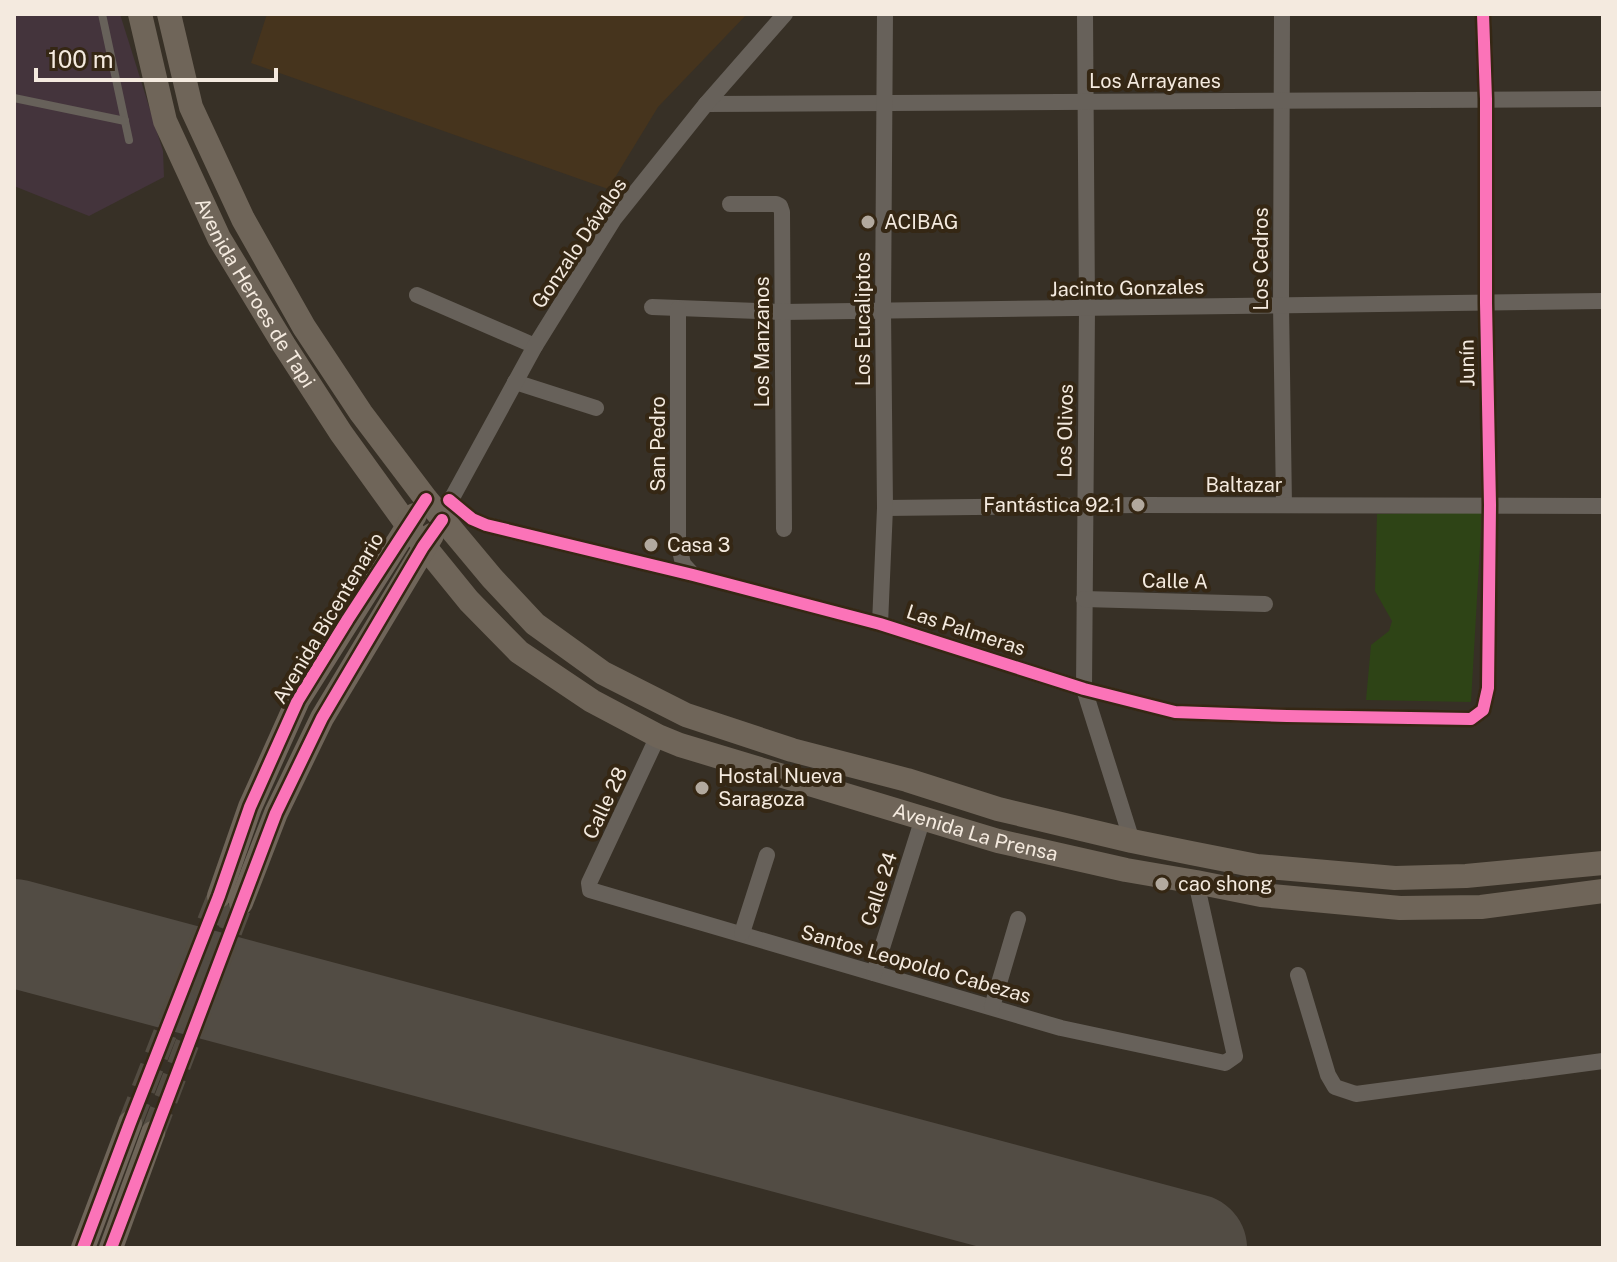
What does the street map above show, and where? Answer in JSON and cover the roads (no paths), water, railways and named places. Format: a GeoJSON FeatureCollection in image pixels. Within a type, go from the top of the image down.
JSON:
{"type":"FeatureCollection","features":[{"type":"Feature","properties":{"kind":"main road","name":"Avenida Heroes de Tapi"},"geometry":{"type":"LineString","coordinates":[[140,14],[165,121],[219,238],[341,433],[423,547]]}},
{"type":"Feature","properties":{"kind":"main road","name":"Avenida Heroes de Tapi"},"geometry":{"type":"LineString","coordinates":[[169,14],[191,107],[243,219],[304,327],[361,413],[439,506]]}},
{"type":"Feature","properties":{"kind":"main road","name":"Avenida Bicentenario"},"geometry":{"type":"LineString","coordinates":[[439,506],[423,547],[322,718],[230,900],[250,807],[298,700],[408,526],[439,506]]}},
{"type":"Feature","properties":{"kind":"main road","name":"Avenida La Prensa"},"geometry":{"type":"LineString","coordinates":[[439,506],[492,578],[535,624],[603,673],[686,715],[792,750],[907,780],[998,809],[1132,841],[1257,866],[1395,878],[1466,876],[1603,863]]}},
{"type":"Feature","properties":{"kind":"main road","name":"Avenida La Prensa"},"geometry":{"type":"LineString","coordinates":[[423,547],[469,601],[519,652],[592,701],[658,736],[998,841],[1126,870],[1261,895],[1400,908],[1481,907],[1603,891]]}},
{"type":"Feature","properties":{"kind":"main road"},"geometry":{"type":"LineString","coordinates":[[83,1248],[130,1123]]}},
{"type":"Feature","properties":{"kind":"main road"},"geometry":{"type":"LineString","coordinates":[[111,1248],[153,1133]]}},
{"type":"Feature","properties":{"kind":"street","name":"Gonzalo Dávalos"},"geometry":{"type":"LineString","coordinates":[[439,506],[614,219],[706,104],[785,14]]}},
{"type":"Feature","properties":{"kind":"street","name":"Los Eucaliptos"},"geometry":{"type":"LineString","coordinates":[[880,624],[885,508],[885,14]]}},
{"type":"Feature","properties":{"kind":"street","name":"Los Olivos"},"geometry":{"type":"LineString","coordinates":[[1085,14],[1087,308],[1084,689],[1132,841]]}},
{"type":"Feature","properties":{"kind":"street","name":"Los Cedros"},"geometry":{"type":"LineString","coordinates":[[1282,14],[1284,505]]}},
{"type":"Feature","properties":{"kind":"street","name":"Junín"},"geometry":{"type":"LineString","coordinates":[[1483,14],[1490,505],[1488,688],[1483,710]]}},
{"type":"Feature","properties":{"kind":"street","name":"Los Arrayanes"},"geometry":{"type":"LineString","coordinates":[[706,104],[1603,99]]}},
{"type":"Feature","properties":{"kind":"street","name":"Los Manzanos"},"geometry":{"type":"LineString","coordinates":[[730,204],[776,204],[782,212],[784,529]]}},
{"type":"Feature","properties":{"kind":"street"},"geometry":{"type":"LineString","coordinates":[[417,295],[535,346]]}},
{"type":"Feature","properties":{"kind":"street","name":"Jacinto Gonzales"},"geometry":{"type":"LineString","coordinates":[[652,307],[782,312],[1603,301]]}},
{"type":"Feature","properties":{"kind":"street","name":"San Pedro"},"geometry":{"type":"LineString","coordinates":[[678,309],[678,541],[683,564],[693,575]]}},
{"type":"Feature","properties":{"kind":"street"},"geometry":{"type":"LineString","coordinates":[[515,382],[596,408]]}},
{"type":"Feature","properties":{"kind":"street","name":"Baltazar"},"geometry":{"type":"LineString","coordinates":[[885,508],[1084,505],[1603,506]]}},
{"type":"Feature","properties":{"kind":"street","name":"Las Palmeras"},"geometry":{"type":"LineString","coordinates":[[439,506],[486,525],[880,624],[1084,689],[1175,712],[1471,719],[1483,710]]}},
{"type":"Feature","properties":{"kind":"street","name":"Calle A"},"geometry":{"type":"LineString","coordinates":[[1084,599],[1265,604]]}},
{"type":"Feature","properties":{"kind":"street","name":"Calle 28"},"geometry":{"type":"LineString","coordinates":[[589,887],[658,736]]}},
{"type":"Feature","properties":{"kind":"street","name":"Calle 24"},"geometry":{"type":"LineString","coordinates":[[874,973],[923,818]]}},
{"type":"Feature","properties":{"kind":"street"},"geometry":{"type":"LineString","coordinates":[[742,933],[767,855]]}},
{"type":"Feature","properties":{"kind":"street","name":"Santos Leopoldo Cabezas"},"geometry":{"type":"LineString","coordinates":[[589,887],[590,890],[1061,1028],[1225,1063],[1235,1056],[1196,882]]}},
{"type":"Feature","properties":{"kind":"street"},"geometry":{"type":"LineString","coordinates":[[992,1007],[1018,919]]}},
{"type":"Feature","properties":{"kind":"street"},"geometry":{"type":"LineString","coordinates":[[1298,975],[1328,1075],[1335,1087],[1356,1094],[1603,1061]]}},
{"type":"Feature","properties":{"kind":"lane"},"geometry":{"type":"LineString","coordinates":[[102,14],[129,140]]}},
{"type":"Feature","properties":{"kind":"lane"},"geometry":{"type":"LineString","coordinates":[[14,98],[125,121]]}},
{"type":"Feature","properties":{"kind":"tunnel"},"geometry":{"type":"LineString","coordinates":[[130,1123],[219,896]]}},
{"type":"Feature","properties":{"kind":"tunnel"},"geometry":{"type":"LineString","coordinates":[[153,1133],[241,903]]}},
{"type":"Feature","properties":{"kind":"place","name":"ACIBAG"},"geometry":{"type":"Point","coordinates":[868,222]}},
{"type":"Feature","properties":{"kind":"place","name":"Fantástica 92.1"},"geometry":{"type":"Point","coordinates":[1138,505]}},
{"type":"Feature","properties":{"kind":"place","name":"Casa 3"},"geometry":{"type":"Point","coordinates":[651,545]}},
{"type":"Feature","properties":{"kind":"place","name":"Hostal Nueva Saragoza"},"geometry":{"type":"Point","coordinates":[702,788]}},
{"type":"Feature","properties":{"kind":"place","name":"cao shong"},"geometry":{"type":"Point","coordinates":[1162,884]}}]}
